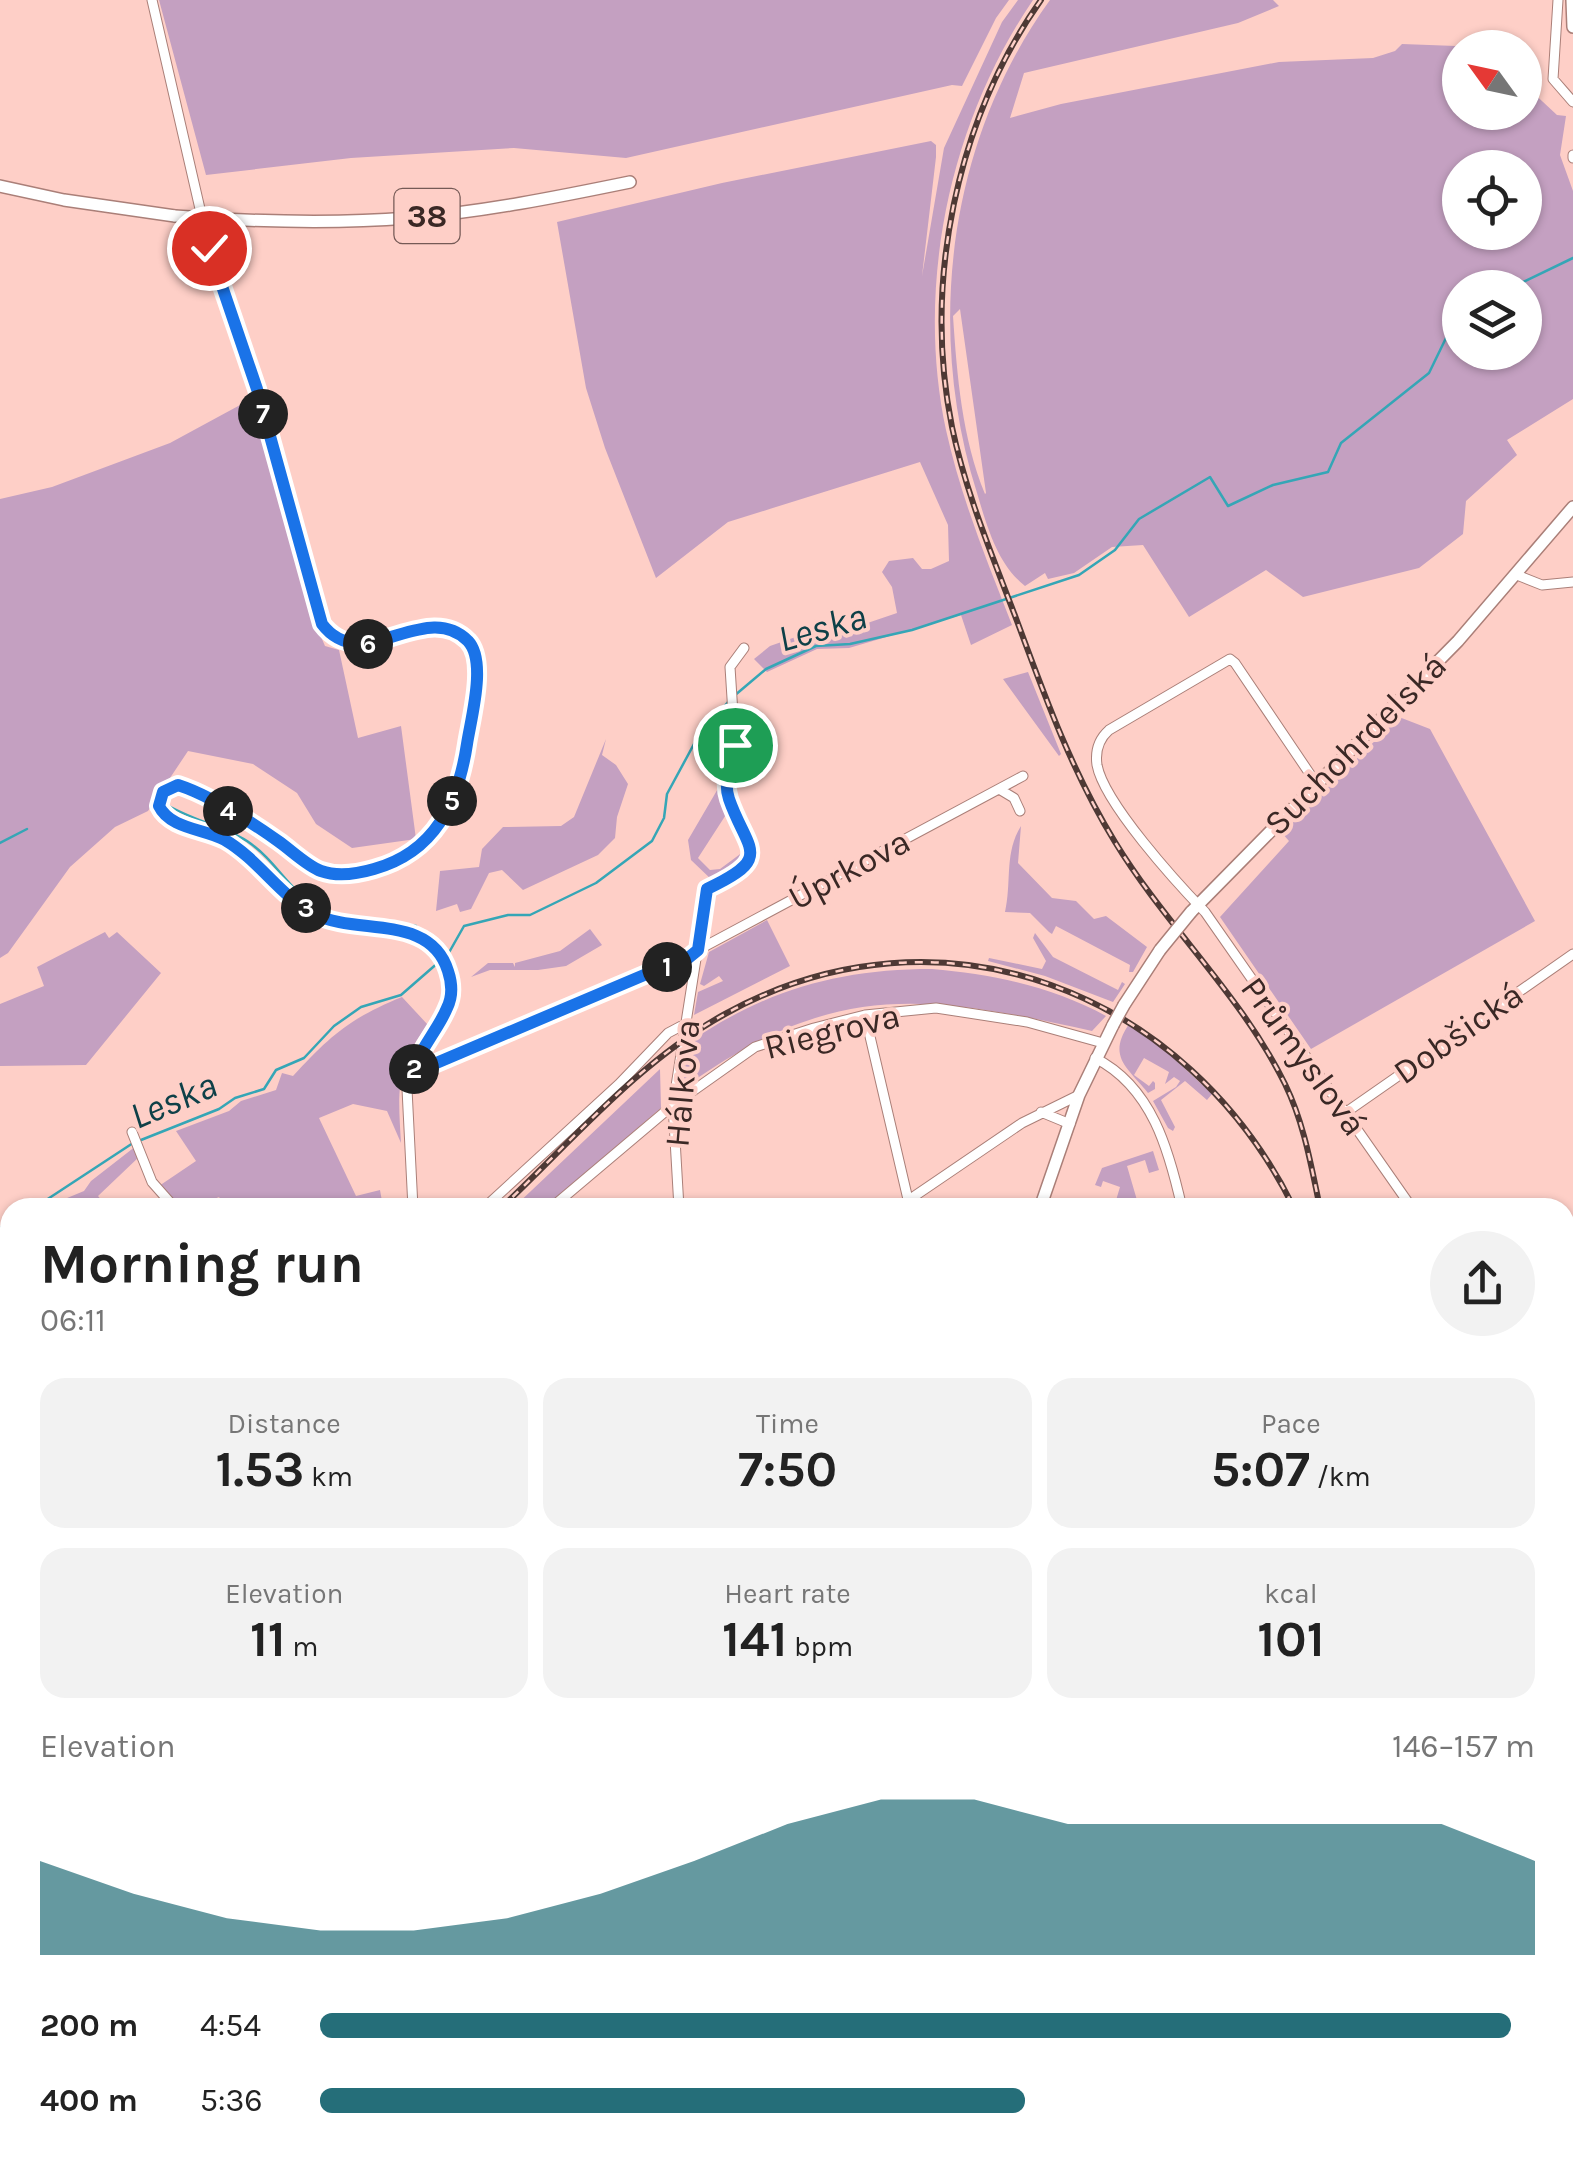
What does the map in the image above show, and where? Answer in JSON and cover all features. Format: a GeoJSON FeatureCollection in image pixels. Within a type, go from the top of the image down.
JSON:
{"type":"FeatureCollection","features":[{"type":"Feature","properties":{"kind":"main road"},"geometry":{"type":"LineString","coordinates":[[1572,0],[1573,27]]}},
{"type":"Feature","properties":{"kind":"main road","name":"38"},"geometry":{"type":"LineString","coordinates":[[0,186],[175,216],[314,222],[483,210],[630,182]]}},
{"type":"Feature","properties":{"kind":"main road","name":"Suchohrdelská"},"geometry":{"type":"LineString","coordinates":[[1044,1198],[1095,1058],[1160,950],[1194,908],[1394,708],[1573,507]]}},
{"type":"Feature","properties":{"kind":"street"},"geometry":{"type":"LineString","coordinates":[[152,0],[209,248],[257,389],[322,624],[330,635],[344,643],[362,646],[441,626],[461,635],[472,646],[478,668],[462,778],[446,814],[422,846],[392,864],[354,875],[320,871],[268,834],[178,785],[163,792],[159,806],[171,820],[220,837],[246,853],[298,903],[318,916],[422,936],[438,950],[452,987],[448,1008],[421,1048],[407,1089],[412,1198]]}},
{"type":"Feature","properties":{"kind":"street"},"geometry":{"type":"LineString","coordinates":[[1558,0],[1553,79],[1573,102]]}},
{"type":"Feature","properties":{"kind":"street"},"geometry":{"type":"LineString","coordinates":[[1516,575],[1542,585],[1573,582]]}},
{"type":"Feature","properties":{"kind":"street","name":"Hálkova"},"geometry":{"type":"LineString","coordinates":[[678,1198],[673,1106],[707,889],[744,867],[752,846],[728,797],[726,782],[735,745],[730,666],[744,648]]}},
{"type":"Feature","properties":{"kind":"street","name":"Průmyslová"},"geometry":{"type":"LineString","coordinates":[[1316,783],[1232,660],[1122,722],[1098,744],[1100,774],[1405,1198]]}},
{"type":"Feature","properties":{"kind":"street","name":"Úprkova"},"geometry":{"type":"LineString","coordinates":[[414,1069],[656,970],[682,963],[698,950],[1023,776]]}},
{"type":"Feature","properties":{"kind":"street"},"geometry":{"type":"LineString","coordinates":[[1000,788],[1014,798],[1020,812]]}},
{"type":"Feature","properties":{"kind":"street","name":"Dobšická"},"geometry":{"type":"LineString","coordinates":[[1345,1113],[1573,954]]}},
{"type":"Feature","properties":{"kind":"street","name":"Riegrova"},"geometry":{"type":"LineString","coordinates":[[563,1198],[673,1106],[755,1047],[865,1015],[936,1008],[1027,1022],[1103,1043]]}},
{"type":"Feature","properties":{"kind":"street"},"geometry":{"type":"LineString","coordinates":[[865,1015],[908,1198]]}},
{"type":"Feature","properties":{"kind":"street"},"geometry":{"type":"LineString","coordinates":[[495,1198],[668,1034],[685,1024]]}},
{"type":"Feature","properties":{"kind":"street"},"geometry":{"type":"LineString","coordinates":[[1095,1058],[1124,1078],[1156,1122],[1166,1143],[1180,1198]]}},
{"type":"Feature","properties":{"kind":"street"},"geometry":{"type":"LineString","coordinates":[[918,1198],[1041,1112],[1079,1095]]}},
{"type":"Feature","properties":{"kind":"street"},"geometry":{"type":"LineString","coordinates":[[1041,1112],[1070,1124]]}},
{"type":"Feature","properties":{"kind":"street"},"geometry":{"type":"LineString","coordinates":[[135,1138],[152,1182],[166,1198]]}},
{"type":"Feature","properties":{"kind":"shaded area"},"geometry":{"type":"Polygon","coordinates":[[[159,0],[1009,0],[962,86],[952,85],[626,158],[514,148],[351,158],[206,175],[159,0]]]}},
{"type":"Feature","properties":{"kind":"shaded area"},"geometry":{"type":"Polygon","coordinates":[[[1018,0],[1033,0],[980,98],[961,151],[938,262],[935,319],[937,375],[952,455],[1012,625],[971,645],[961,615],[849,648],[817,649],[767,672],[754,659],[770,646],[830,625],[841,632],[897,613],[892,587],[882,572],[889,561],[913,558],[922,569],[931,569],[949,561],[948,525],[920,462],[728,522],[656,578],[586,388],[557,222],[722,183],[931,141],[936,145],[936,157],[922,276],[944,148],[1002,22],[1018,0]]]}},
{"type":"Feature","properties":{"kind":"shaded area"},"geometry":{"type":"Polygon","coordinates":[[[1050,0],[1273,0],[1279,6],[1238,23],[1024,73],[1010,118],[1061,104],[1279,62],[1373,58],[1395,51],[1402,44],[1442,45],[1442,130],[1542,130],[1542,101],[1557,115],[1566,116],[1560,155],[1573,191],[1573,399],[1507,440],[1517,455],[1466,501],[1463,534],[1419,568],[1303,597],[1266,570],[1189,617],[1143,545],[1112,547],[1074,573],[1048,579],[1045,573],[1025,586],[1007,567],[989,531],[961,431],[952,367],[950,302],[956,238],[968,175],[988,113],[1015,55],[1050,0]],[[960,309],[953,316],[959,384],[966,429],[985,494],[986,493],[960,309]]]}},
{"type":"Feature","properties":{"kind":"shaded area"},"geometry":{"type":"Polygon","coordinates":[[[253,398],[316,625],[325,646],[339,650],[358,738],[401,726],[416,839],[352,848],[316,824],[297,793],[253,764],[188,751],[148,811],[115,827],[70,867],[8,953],[0,958],[0,499],[52,487],[170,443],[253,398]]]}},
{"type":"Feature","properties":{"kind":"shaded area"},"geometry":{"type":"Polygon","coordinates":[[[1028,672],[1061,754],[1059,756],[1003,679],[1028,672]]]}},
{"type":"Feature","properties":{"kind":"shaded area"},"geometry":{"type":"Polygon","coordinates":[[[1399,717],[1430,729],[1535,921],[1311,1049],[1220,917],[1289,841],[1282,833],[1399,717]]]}},
{"type":"Feature","properties":{"kind":"shaded area"},"geometry":{"type":"Polygon","coordinates":[[[606,739],[602,755],[616,765],[628,784],[615,838],[598,855],[523,890],[502,870],[489,873],[471,909],[460,912],[457,904],[436,911],[440,871],[479,867],[482,849],[503,827],[561,826],[574,817],[606,739]]]}},
{"type":"Feature","properties":{"kind":"shaded area"},"geometry":{"type":"Polygon","coordinates":[[[723,780],[729,810],[698,858],[710,870],[720,869],[747,849],[749,852],[745,863],[713,881],[691,860],[688,840],[723,780]]]}},
{"type":"Feature","properties":{"kind":"shaded area"},"geometry":{"type":"Polygon","coordinates":[[[1021,826],[1018,863],[1052,898],[1076,901],[1094,919],[1106,916],[1147,947],[1133,972],[1129,972],[1130,965],[1056,926],[1052,934],[1030,913],[1005,912],[1010,857],[1021,826]]]}},
{"type":"Feature","properties":{"kind":"shaded area"},"geometry":{"type":"Polygon","coordinates":[[[767,920],[790,966],[694,1015],[698,992],[723,981],[719,976],[704,986],[700,984],[709,952],[767,920]]]}},
{"type":"Feature","properties":{"kind":"shaded area"},"geometry":{"type":"Polygon","coordinates":[[[590,929],[602,945],[566,966],[490,970],[471,977],[488,963],[513,963],[515,967],[515,963],[560,951],[590,929]]]}},
{"type":"Feature","properties":{"kind":"shaded area"},"geometry":{"type":"Polygon","coordinates":[[[105,932],[109,938],[117,932],[161,973],[86,1065],[0,1066],[0,1004],[44,986],[37,967],[105,932]]]}},
{"type":"Feature","properties":{"kind":"shaded area"},"geometry":{"type":"Polygon","coordinates":[[[1035,933],[1053,957],[1118,990],[1122,982],[1125,984],[1113,1002],[1045,976],[988,961],[989,958],[1042,969],[1046,961],[1033,938],[1035,933]]]}},
{"type":"Feature","properties":{"kind":"shaded area"},"geometry":{"type":"Polygon","coordinates":[[[932,969],[1022,984],[1065,997],[1106,1016],[1092,1031],[977,1009],[927,1004],[880,1005],[833,1013],[786,1029],[737,1053],[683,1088],[688,1043],[746,1009],[834,978],[932,969]]]}},
{"type":"Feature","properties":{"kind":"shaded area"},"geometry":{"type":"Polygon","coordinates":[[[402,997],[428,1025],[404,1067],[399,1109],[401,1143],[387,1111],[353,1104],[319,1118],[356,1196],[380,1190],[381,1198],[170,1198],[159,1186],[196,1161],[176,1131],[229,1111],[241,1101],[276,1090],[282,1073],[293,1076],[342,1029],[402,997]]]}},
{"type":"Feature","properties":{"kind":"shaded area"},"geometry":{"type":"Polygon","coordinates":[[[1129,1024],[1163,1048],[1212,1094],[1207,1100],[1185,1081],[1161,1100],[1175,1127],[1173,1131],[1153,1101],[1180,1081],[1174,1077],[1165,1084],[1169,1072],[1144,1058],[1134,1075],[1149,1086],[1155,1083],[1155,1089],[1148,1093],[1122,1061],[1120,1045],[1129,1024]]]}},
{"type":"Feature","properties":{"kind":"shaded area"},"geometry":{"type":"Polygon","coordinates":[[[660,1069],[661,1108],[556,1198],[524,1198],[660,1069]]]}},
{"type":"Feature","properties":{"kind":"shaded area"},"geometry":{"type":"Polygon","coordinates":[[[136,1146],[140,1156],[100,1198],[67,1198],[84,1191],[136,1146]]]}},
{"type":"Feature","properties":{"kind":"shaded area"},"geometry":{"type":"Polygon","coordinates":[[[1153,1151],[1159,1170],[1149,1173],[1145,1160],[1127,1166],[1136,1198],[1117,1198],[1120,1187],[1103,1181],[1101,1187],[1095,1185],[1102,1168],[1153,1151]]]}},
{"type":"Feature","properties":{"kind":"waterway","name":"Leska"},"geometry":{"type":"LineString","coordinates":[[1542,273],[1573,258]]}},
{"type":"Feature","properties":{"kind":"waterway","name":"Leska"},"geometry":{"type":"LineString","coordinates":[[734,696],[766,669],[816,646],[850,644],[912,630],[1079,575],[1115,550],[1139,519],[1210,477],[1228,506],[1273,485],[1328,472],[1341,443],[1429,373],[1442,346]]}},
{"type":"Feature","properties":{"kind":"waterway","name":"Leska"},"geometry":{"type":"LineString","coordinates":[[447,956],[464,926],[508,915],[530,915],[596,883],[652,841],[664,818],[667,794],[694,744],[728,702]]}},
{"type":"Feature","properties":{"kind":"waterway"},"geometry":{"type":"LineString","coordinates":[[167,805],[247,841],[308,900],[338,915]]}},
{"type":"Feature","properties":{"kind":"waterway"},"geometry":{"type":"LineString","coordinates":[[0,843],[27,829]]}},
{"type":"Feature","properties":{"kind":"waterway"},"geometry":{"type":"LineString","coordinates":[[346,917],[416,926]]}},
{"type":"Feature","properties":{"kind":"waterway","name":"Leska"},"geometry":{"type":"LineString","coordinates":[[141,1140],[264,1089],[276,1070],[304,1058],[334,1026],[361,1007],[401,995],[440,961]]}},
{"type":"Feature","properties":{"kind":"waterway","name":"Leska"},"geometry":{"type":"LineString","coordinates":[[49,1198],[133,1143]]}},
{"type":"Feature","properties":{"kind":"railway"},"geometry":{"type":"LineString","coordinates":[[1041,0],[987,97],[954,205],[945,260],[942,316],[944,372],[952,427],[981,525],[1072,761],[1135,873],[1226,991],[1267,1052],[1297,1114],[1318,1198]]}},
{"type":"Feature","properties":{"kind":"railway"},"geometry":{"type":"LineString","coordinates":[[511,1198],[607,1103],[694,1033],[725,1014],[807,979],[891,963],[972,966],[1051,985],[1125,1020],[1191,1070],[1248,1133],[1288,1198]]}},
{"type":"Feature","properties":{"kind":"route"},"geometry":{"type":"LineString","coordinates":[[209,248],[257,389],[322,624],[330,635],[344,643],[362,646],[441,626],[461,635],[472,646],[478,668],[462,778],[432,836],[392,864],[354,875],[320,871],[268,834],[178,785],[163,792],[159,806],[171,820],[220,837],[246,853],[298,903],[318,916],[422,936],[438,950],[452,987],[448,1008],[421,1048],[414,1069],[656,970],[682,963],[698,950],[707,889],[744,867],[751,856],[752,846],[728,797],[726,782],[735,745]]}}]}
